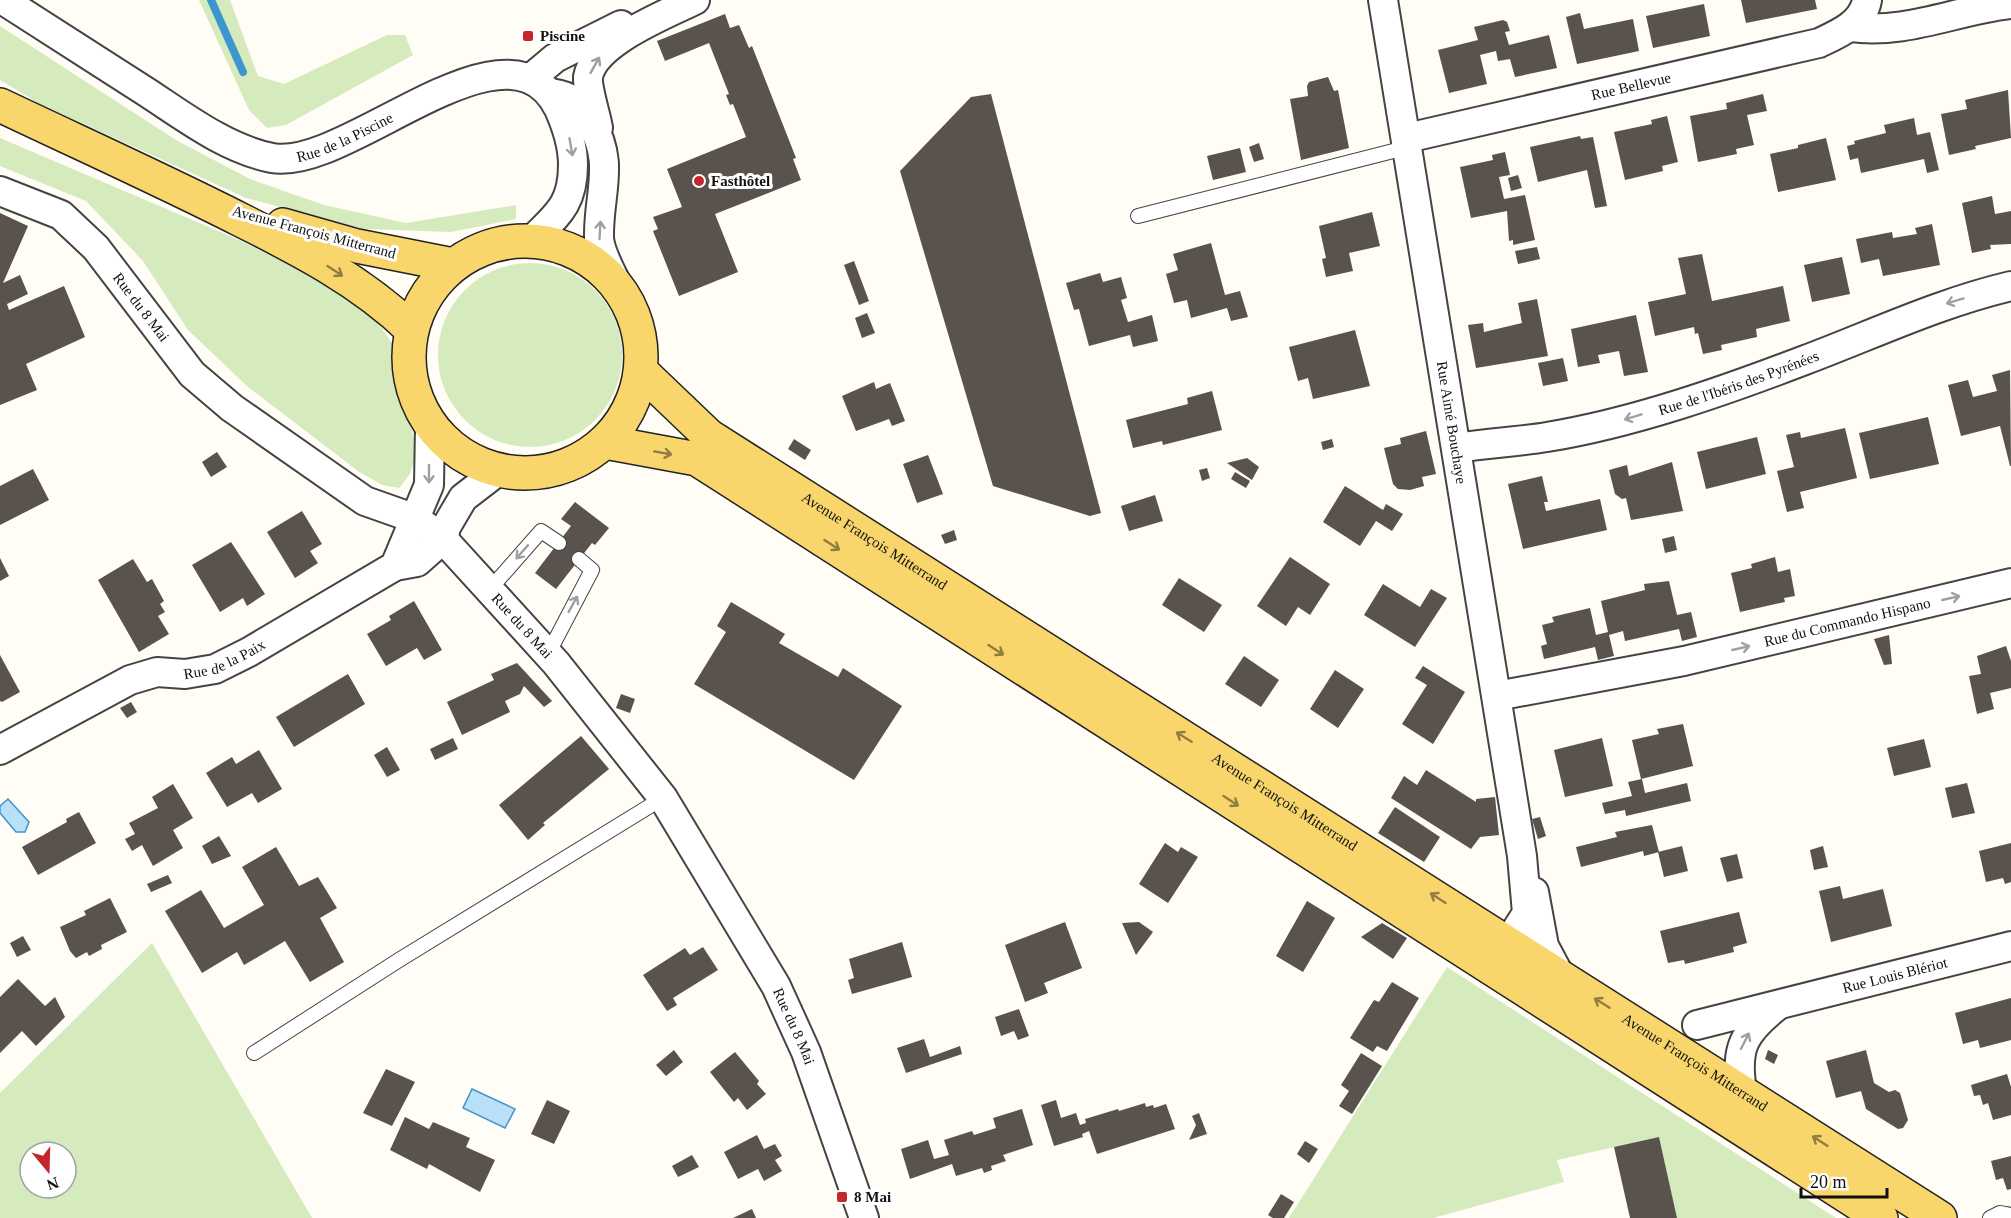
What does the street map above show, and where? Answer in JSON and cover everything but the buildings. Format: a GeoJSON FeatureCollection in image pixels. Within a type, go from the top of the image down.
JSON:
{"type":"FeatureCollection","features":[{"type":"Feature","properties":{"kind":"main road","name":"Avenue François Mitterrand"},"geometry":{"type":"LineString","coordinates":[[0,105],[210,204],[317,258],[367,291],[411,329]]}},
{"type":"Feature","properties":{"kind":"main road","name":"Avenue François Mitterrand"},"geometry":{"type":"LineString","coordinates":[[210,204],[357,246],[453,265]]}},
{"type":"Feature","properties":{"kind":"main road"},"geometry":{"type":"LineString","coordinates":[[531,241],[563,247],[593,262],[617,285],[633,311],[641,340],[641,370],[635,397],[623,422],[605,442],[573,464],[536,474],[498,471],[472,462],[448,446],[430,426],[414,396],[408,363],[411,329],[427,294],[453,265],[477,251],[503,243],[531,241]]}},
{"type":"Feature","properties":{"kind":"main road","name":"Avenue François Mitterrand"},"geometry":{"type":"LineString","coordinates":[[641,370],[709,436],[1940,1218]]}},
{"type":"Feature","properties":{"kind":"main road","name":"Avenue François Mitterrand"},"geometry":{"type":"LineString","coordinates":[[605,442],[697,459],[1881,1218]]}},
{"type":"Feature","properties":{"kind":"street","name":"Rue de la Piscine"},"geometry":{"type":"LineString","coordinates":[[3,0],[218,138],[273,158],[308,155],[343,142],[412,105],[478,78],[518,75],[568,96],[582,109],[601,142]]}},
{"type":"Feature","properties":{"kind":"street"},"geometry":{"type":"LineString","coordinates":[[531,241],[563,209],[573,172],[573,148],[540,86],[555,58],[589,39],[630,21],[695,0]]}},
{"type":"Feature","properties":{"kind":"street"},"geometry":{"type":"LineString","coordinates":[[617,285],[599,240],[605,159],[588,77],[600,56],[629,32],[695,0]]}},
{"type":"Feature","properties":{"kind":"street","name":"Rue Aimé Bouchaye"},"geometry":{"type":"LineString","coordinates":[[1383,0],[1408,142],[1522,856],[1527,913],[1508,943]]}},
{"type":"Feature","properties":{"kind":"street","name":"Rue Bellevue"},"geometry":{"type":"LineString","coordinates":[[1408,142],[1819,43],[1850,27],[1866,8],[1867,0]]}},
{"type":"Feature","properties":{"kind":"street"},"geometry":{"type":"LineString","coordinates":[[1850,27],[1876,31],[2008,4]]}},
{"type":"Feature","properties":{"kind":"street","name":"Rue du 8 Mai"},"geometry":{"type":"LineString","coordinates":[[0,191],[61,215],[96,248],[192,374],[232,408],[365,501],[416,519],[443,539],[548,654],[663,798],[776,986],[806,1052],[864,1218]]}},
{"type":"Feature","properties":{"kind":"street","name":"Rue de l'Ibéris des Pyrénées"},"geometry":{"type":"LineString","coordinates":[[1457,448],[1546,438],[1600,426],[1731,386],[1805,360],[1923,311],[2011,286]]}},
{"type":"Feature","properties":{"kind":"street"},"geometry":{"type":"LineString","coordinates":[[395,566],[429,485],[430,426]]}},
{"type":"Feature","properties":{"kind":"street"},"geometry":{"type":"LineString","coordinates":[[443,539],[446,527],[463,498],[498,471]]}},
{"type":"Feature","properties":{"kind":"street","name":"Rue de la Paix"},"geometry":{"type":"LineString","coordinates":[[0,750],[130,680],[157,672],[185,674],[216,669],[395,566],[417,562],[443,539]]}},
{"type":"Feature","properties":{"kind":"street","name":"Rue du Commando Hispano"},"geometry":{"type":"LineString","coordinates":[[1497,696],[1684,661],[2011,583]]}},
{"type":"Feature","properties":{"kind":"street"},"geometry":{"type":"LineString","coordinates":[[1522,856],[1532,883],[1544,946],[1560,976]]}},
{"type":"Feature","properties":{"kind":"street","name":"Rue Louis Blériot"},"geometry":{"type":"LineString","coordinates":[[1697,1025],[2011,946]]}},
{"type":"Feature","properties":{"kind":"street","name":"Rue Louis Blériot"},"geometry":{"type":"LineString","coordinates":[[1742,1091],[1738,1069],[1740,1047],[1755,1024],[1779,1005]]}},
{"type":"Feature","properties":{"kind":"lane"},"geometry":{"type":"LineString","coordinates":[[1138,216],[1408,142]]}},
{"type":"Feature","properties":{"kind":"lane"},"geometry":{"type":"LineString","coordinates":[[490,589],[541,531],[559,543]]}},
{"type":"Feature","properties":{"kind":"lane"},"geometry":{"type":"LineString","coordinates":[[548,654],[592,570],[579,559]]}},
{"type":"Feature","properties":{"kind":"lane"},"geometry":{"type":"LineString","coordinates":[[254,1053],[399,960],[663,798]]}},
{"type":"Feature","properties":{"kind":"lane"},"geometry":{"type":"LineString","coordinates":[[1990,1218],[2000,1212],[2011,1215]]}},
{"type":"Feature","properties":{"kind":"green space"},"geometry":{"type":"Polygon","coordinates":[[[199,0],[230,0],[258,76],[284,84],[387,35],[405,35],[413,55],[286,125],[267,128],[249,110],[199,0]]]}},
{"type":"Feature","properties":{"kind":"green space"},"geometry":{"type":"Polygon","coordinates":[[[0,26],[176,140],[250,179],[324,205],[406,223],[516,205],[516,219],[451,232],[364,229],[246,198],[40,104],[0,80],[0,26]]]}},
{"type":"Feature","properties":{"kind":"green space"},"geometry":{"type":"Polygon","coordinates":[[[0,138],[237,239],[364,302],[392,343],[417,453],[410,474],[399,488],[382,485],[358,471],[248,387],[188,330],[143,261],[86,201],[0,166],[0,138]]]}},
{"type":"Feature","properties":{"kind":"green space"},"geometry":{"type":"Polygon","coordinates":[[[530,263],[565,270],[595,290],[615,320],[622,355],[615,390],[595,420],[565,440],[530,447],[495,440],[465,420],[445,390],[438,355],[445,320],[465,290],[495,270],[530,263]]]}},
{"type":"Feature","properties":{"kind":"green space"},"geometry":{"type":"Polygon","coordinates":[[[152,943],[312,1218],[0,1218],[0,1093],[152,943]]]}},
{"type":"Feature","properties":{"kind":"green space"},"geometry":{"type":"Polygon","coordinates":[[[1447,967],[1836,1218],[1677,1218],[1659,1137],[1557,1160],[1564,1182],[1433,1218],[1289,1218],[1447,967]]]}},
{"type":"Feature","properties":{"kind":"water"},"geometry":{"type":"Polygon","coordinates":[[[8,799],[29,822],[25,832],[16,832],[0,813],[0,806],[8,799]]]}},
{"type":"Feature","properties":{"kind":"water"},"geometry":{"type":"Polygon","coordinates":[[[472,1089],[515,1109],[505,1128],[463,1108],[472,1089]]]}},
{"type":"Feature","properties":{"kind":"waterway"},"geometry":{"type":"LineString","coordinates":[[211,0],[243,72]]}},
{"type":"Feature","properties":{"kind":"place","name":"Piscine"},"geometry":{"type":"Point","coordinates":[528,36]}},
{"type":"Feature","properties":{"kind":"place","name":"Fasthôtel"},"geometry":{"type":"Point","coordinates":[699,181]}},
{"type":"Feature","properties":{"kind":"place","name":"8 Mai"},"geometry":{"type":"Point","coordinates":[842,1197]}}]}
